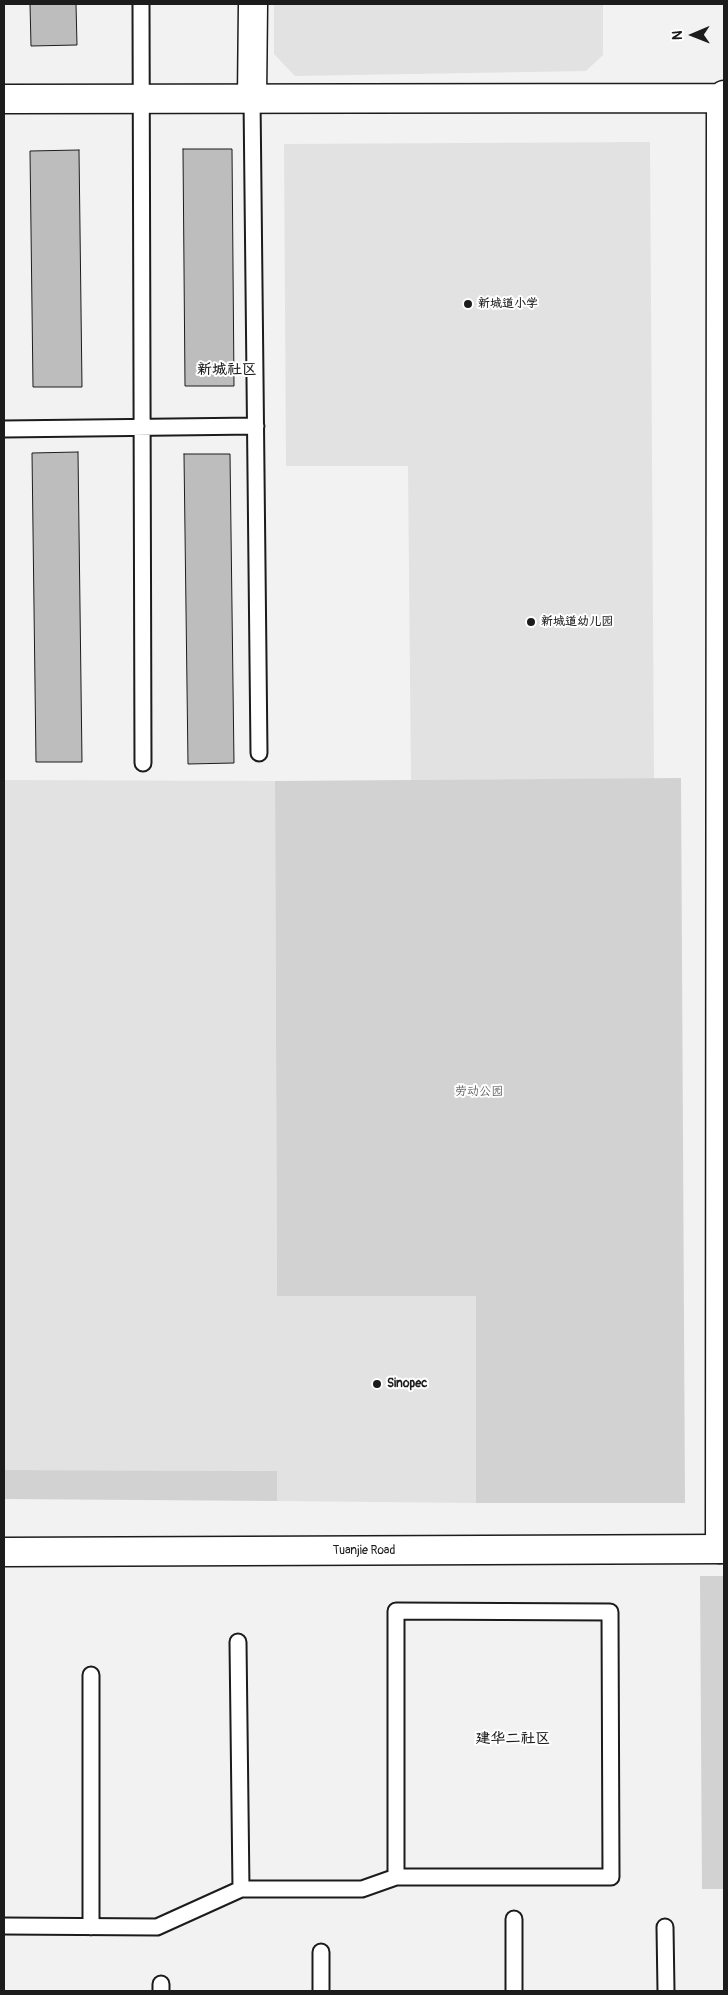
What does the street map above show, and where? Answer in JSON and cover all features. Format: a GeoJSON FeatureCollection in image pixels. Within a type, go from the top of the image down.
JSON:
{"type":"FeatureCollection","features":[{"type":"Feature","properties":{"kind":"street"},"geometry":{"type":"LineString","coordinates":[[252,4],[252,98]]}},
{"type":"Feature","properties":{"kind":"street"},"geometry":{"type":"LineString","coordinates":[[4,98],[723,96],[722,1549]]}},
{"type":"Feature","properties":{"kind":"street","name":"Tuanjie Road"},"geometry":{"type":"LineString","coordinates":[[4,1552],[722,1549]]}},
{"type":"Feature","properties":{"kind":"lane"},"geometry":{"type":"LineString","coordinates":[[142,4],[143,763]]}},
{"type":"Feature","properties":{"kind":"lane"},"geometry":{"type":"LineString","coordinates":[[252,98],[258,753]]}},
{"type":"Feature","properties":{"kind":"lane"},"geometry":{"type":"LineString","coordinates":[[4,429],[256,426]]}},
{"type":"Feature","properties":{"kind":"lane"},"geometry":{"type":"LineString","coordinates":[[4,1926],[157,1927],[241,1889],[362,1889],[396,1877],[611,1877],[610,1612],[396,1611],[396,1877]]}},
{"type":"Feature","properties":{"kind":"lane"},"geometry":{"type":"LineString","coordinates":[[238,1642],[241,1889]]}},
{"type":"Feature","properties":{"kind":"lane"},"geometry":{"type":"LineString","coordinates":[[91,1676],[91,1927]]}},
{"type":"Feature","properties":{"kind":"lane"},"geometry":{"type":"LineString","coordinates":[[514,1919],[514,1991]]}},
{"type":"Feature","properties":{"kind":"lane"},"geometry":{"type":"LineString","coordinates":[[665,1927],[666,1991]]}},
{"type":"Feature","properties":{"kind":"lane"},"geometry":{"type":"LineString","coordinates":[[321,1952],[321,1991]]}},
{"type":"Feature","properties":{"kind":"shaded area"},"geometry":{"type":"Polygon","coordinates":[[[274,4],[603,4],[603,55],[586,71],[295,76],[274,54],[274,4]]]}},
{"type":"Feature","properties":{"kind":"shaded area","name":"新城道小学"},"geometry":{"type":"Polygon","coordinates":[[[650,142],[654,779],[411,780],[408,466],[286,466],[284,144],[650,142]]]}},
{"type":"Feature","properties":{"kind":"shaded area"},"geometry":{"type":"Polygon","coordinates":[[[4,780],[275,781],[277,1296],[476,1296],[476,1503],[277,1501],[277,1471],[4,1470],[4,780]]]}},
{"type":"Feature","properties":{"kind":"green space","name":"劳动公园"},"geometry":{"type":"Polygon","coordinates":[[[681,778],[685,1503],[476,1503],[476,1296],[277,1296],[275,781],[681,778]]]}},
{"type":"Feature","properties":{"kind":"green space"},"geometry":{"type":"Polygon","coordinates":[[[4,1470],[277,1471],[277,1501],[4,1499],[4,1470]]]}},
{"type":"Feature","properties":{"kind":"green space"},"geometry":{"type":"Polygon","coordinates":[[[700,1576],[724,1576],[724,1889],[702,1889],[700,1576]]]}},
{"type":"Feature","properties":{"kind":"building"},"geometry":{"type":"Polygon","coordinates":[[[30,4],[76,4],[77,45],[31,46],[30,4]]]}},
{"type":"Feature","properties":{"kind":"building"},"geometry":{"type":"Polygon","coordinates":[[[183,149],[232,149],[234,386],[185,386],[183,149]]]}},
{"type":"Feature","properties":{"kind":"building"},"geometry":{"type":"Polygon","coordinates":[[[79,150],[82,387],[33,387],[30,151],[79,150]]]}},
{"type":"Feature","properties":{"kind":"building"},"geometry":{"type":"Polygon","coordinates":[[[78,452],[82,762],[36,762],[32,453],[78,452]]]}},
{"type":"Feature","properties":{"kind":"building"},"geometry":{"type":"Polygon","coordinates":[[[184,454],[230,454],[234,763],[188,764],[184,454]]]}},
{"type":"Feature","properties":{"kind":"place","name":"新城道小学"},"geometry":{"type":"Point","coordinates":[468,304]}},
{"type":"Feature","properties":{"kind":"place","name":"新城道幼儿园"},"geometry":{"type":"Point","coordinates":[531,622]}},
{"type":"Feature","properties":{"kind":"place","name":"Sinopec"},"geometry":{"type":"Point","coordinates":[377,1384]}},
{"type":"Feature","properties":{"kind":"district","name":"新城社区"},"geometry":{"type":"Point","coordinates":[227,370]}},
{"type":"Feature","properties":{"kind":"district","name":"建华二社区"},"geometry":{"type":"Point","coordinates":[513,1739]}}]}
